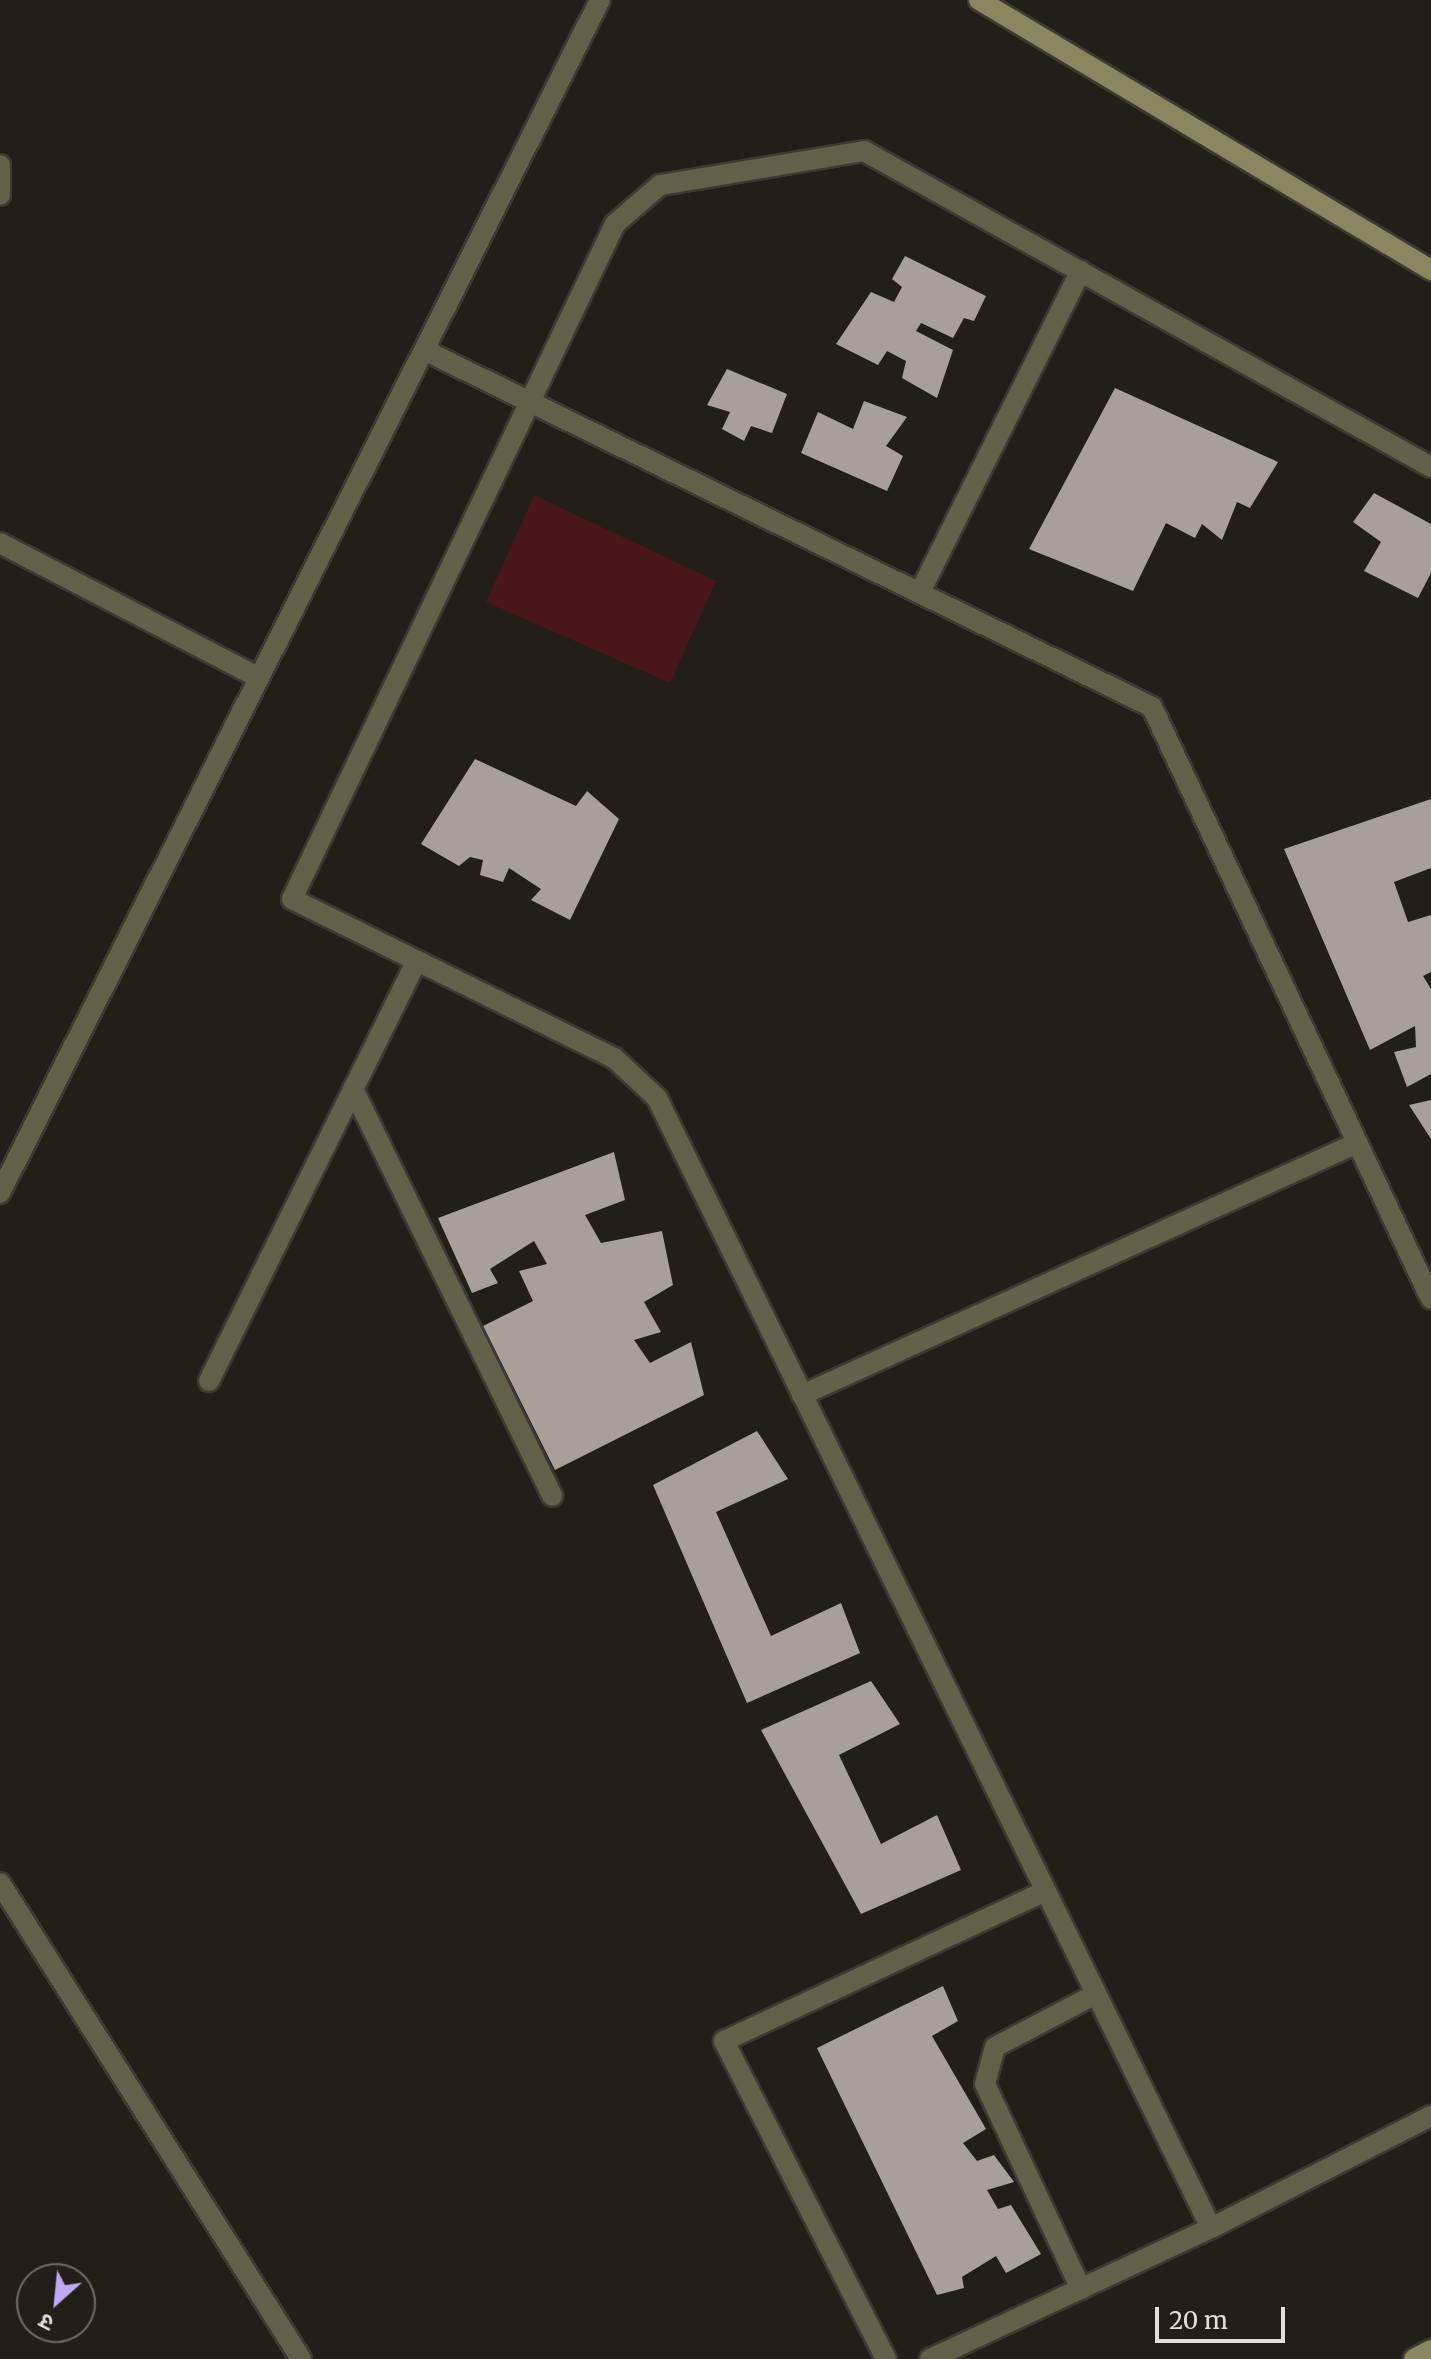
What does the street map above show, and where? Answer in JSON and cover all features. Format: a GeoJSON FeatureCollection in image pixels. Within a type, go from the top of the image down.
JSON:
{"type":"FeatureCollection","features":[{"type":"Feature","properties":{"kind":"street"},"geometry":{"type":"LineString","coordinates":[[0,1193],[600,0]]}},
{"type":"Feature","properties":{"kind":"street"},"geometry":{"type":"LineString","coordinates":[[979,0],[1431,270]]}},
{"type":"Feature","properties":{"kind":"street"},"geometry":{"type":"LineString","coordinates":[[1211,2228],[657,1098],[614,1058],[292,899],[526,400],[615,224],[660,185],[864,151],[1431,467]]}},
{"type":"Feature","properties":{"kind":"street"},"geometry":{"type":"LineString","coordinates":[[0,165],[0,195]]}},
{"type":"Feature","properties":{"kind":"street"},"geometry":{"type":"LineString","coordinates":[[920,592],[1081,271]]}},
{"type":"Feature","properties":{"kind":"street"},"geometry":{"type":"LineString","coordinates":[[424,350],[1152,707],[1431,1299]]}},
{"type":"Feature","properties":{"kind":"street"},"geometry":{"type":"LineString","coordinates":[[0,543],[259,678]]}},
{"type":"Feature","properties":{"kind":"street"},"geometry":{"type":"LineString","coordinates":[[209,1381],[417,961]]}},
{"type":"Feature","properties":{"kind":"street"},"geometry":{"type":"LineString","coordinates":[[353,1089],[552,1496]]}},
{"type":"Feature","properties":{"kind":"street"},"geometry":{"type":"LineString","coordinates":[[802,1395],[1357,1143]]}},
{"type":"Feature","properties":{"kind":"street"},"geometry":{"type":"LineString","coordinates":[[0,1883],[301,2359]]}},
{"type":"Feature","properties":{"kind":"street"},"geometry":{"type":"LineString","coordinates":[[886,2359],[724,2041],[1046,1891]]}},
{"type":"Feature","properties":{"kind":"street"},"geometry":{"type":"LineString","coordinates":[[1081,2289],[985,2084],[995,2047],[1096,1994]]}},
{"type":"Feature","properties":{"kind":"street"},"geometry":{"type":"LineString","coordinates":[[930,2359],[1211,2228],[1431,2116]]}},
{"type":"Feature","properties":{"kind":"street"},"geometry":{"type":"LineString","coordinates":[[1414,2359],[1431,2350]]}},
{"type":"Feature","properties":{"kind":"shaded area"},"geometry":{"type":"Polygon","coordinates":[[[534,495],[716,581],[670,683],[486,602],[534,495]]]}},
{"type":"Feature","properties":{"kind":"building"},"geometry":{"type":"Polygon","coordinates":[[[905,256],[986,296],[974,321],[964,318],[953,338],[921,323],[916,331],[953,350],[937,398],[902,378],[906,361],[887,351],[878,365],[836,344],[871,292],[894,302],[902,287],[892,279],[905,256]]]}},
{"type":"Feature","properties":{"kind":"building"},"geometry":{"type":"Polygon","coordinates":[[[727,369],[787,394],[772,433],[751,426],[744,441],[722,429],[730,412],[707,405],[727,369]]]}},
{"type":"Feature","properties":{"kind":"building"},"geometry":{"type":"Polygon","coordinates":[[[1115,388],[1278,462],[1250,508],[1237,502],[1222,540],[1202,524],[1195,538],[1166,523],[1133,591],[1029,549],[1115,388]]]}},
{"type":"Feature","properties":{"kind":"building"},"geometry":{"type":"Polygon","coordinates":[[[864,401],[907,417],[886,446],[903,456],[887,491],[801,453],[818,412],[853,429],[864,401]]]}},
{"type":"Feature","properties":{"kind":"building"},"geometry":{"type":"Polygon","coordinates":[[[1374,493],[1431,524],[1431,573],[1418,598],[1364,571],[1381,542],[1353,522],[1374,493]]]}},
{"type":"Feature","properties":{"kind":"building"},"geometry":{"type":"Polygon","coordinates":[[[475,759],[576,806],[587,791],[619,819],[570,920],[531,900],[541,889],[509,868],[503,882],[480,875],[483,860],[470,857],[459,866],[421,844],[475,759]]]}},
{"type":"Feature","properties":{"kind":"building"},"geometry":{"type":"Polygon","coordinates":[[[1431,799],[1431,868],[1394,882],[1408,922],[1431,915],[1431,972],[1423,976],[1431,989],[1431,1074],[1407,1087],[1394,1052],[1416,1047],[1415,1026],[1370,1050],[1284,849],[1431,799]]]}},
{"type":"Feature","properties":{"kind":"building"},"geometry":{"type":"Polygon","coordinates":[[[1431,1100],[1431,1139],[1409,1105],[1431,1100]]]}},
{"type":"Feature","properties":{"kind":"building"},"geometry":{"type":"Polygon","coordinates":[[[614,1152],[625,1200],[585,1215],[601,1243],[662,1231],[673,1285],[644,1302],[661,1332],[634,1340],[650,1363],[691,1342],[704,1395],[555,1470],[483,1326],[533,1301],[519,1271],[547,1264],[534,1241],[490,1269],[498,1283],[472,1293],[438,1218],[614,1152]]]}},
{"type":"Feature","properties":{"kind":"building"},"geometry":{"type":"Polygon","coordinates":[[[757,1431],[788,1479],[716,1512],[771,1636],[841,1603],[860,1653],[747,1703],[653,1485],[757,1431]]]}},
{"type":"Feature","properties":{"kind":"building"},"geometry":{"type":"Polygon","coordinates":[[[871,1681],[900,1724],[839,1755],[881,1844],[937,1815],[961,1870],[861,1914],[761,1730],[871,1681]]]}},
{"type":"Feature","properties":{"kind":"building"},"geometry":{"type":"Polygon","coordinates":[[[943,1986],[958,2021],[932,2036],[986,2129],[963,2143],[977,2161],[994,2155],[1014,2182],[987,2190],[998,2209],[1011,2205],[1041,2254],[1006,2273],[996,2256],[962,2277],[964,2288],[937,2295],[817,2048],[943,1986]]]}}]}
